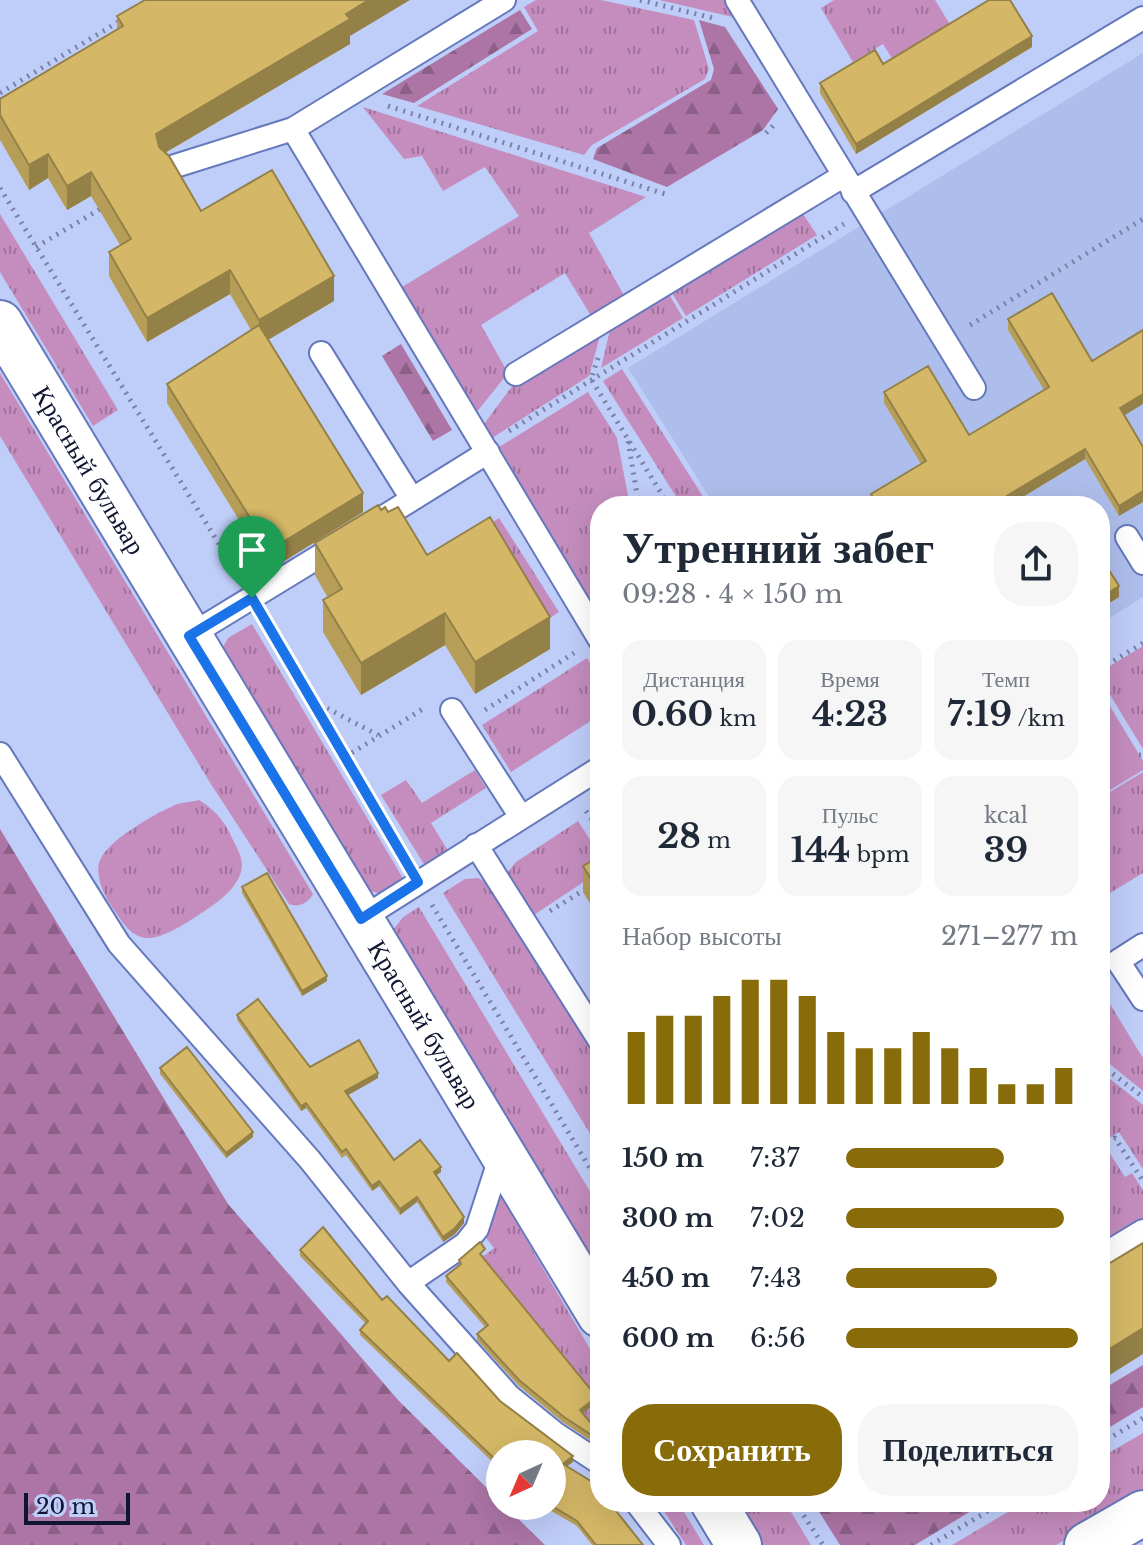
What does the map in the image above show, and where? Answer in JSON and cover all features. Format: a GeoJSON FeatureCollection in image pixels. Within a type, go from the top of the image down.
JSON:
{"type":"FeatureCollection","features":[{"type":"Feature","properties":{"kind":"street","name":"Красный бульвар"},"geometry":{"type":"LineString","coordinates":[[0,323],[590,1298]]}},
{"type":"Feature","properties":{"kind":"street"},"geometry":{"type":"LineString","coordinates":[[719,1512],[739,1545]]}},
{"type":"Feature","properties":{"kind":"street"},"geometry":{"type":"LineString","coordinates":[[1087,1545],[1143,1513]]}},
{"type":"Feature","properties":{"kind":"lane"},"geometry":{"type":"LineString","coordinates":[[172,167],[293,129],[504,0]]}},
{"type":"Feature","properties":{"kind":"lane"},"geometry":{"type":"LineString","coordinates":[[737,0],[974,388]]}},
{"type":"Feature","properties":{"kind":"lane"},"geometry":{"type":"LineString","coordinates":[[516,374],[854,193],[1143,18]]}},
{"type":"Feature","properties":{"kind":"lane"},"geometry":{"type":"LineString","coordinates":[[293,129],[590,624]]}},
{"type":"Feature","properties":{"kind":"lane"},"geometry":{"type":"LineString","coordinates":[[321,353],[412,499]]}},
{"type":"Feature","properties":{"kind":"lane"},"geometry":{"type":"LineString","coordinates":[[189,636],[486,450]]}},
{"type":"Feature","properties":{"kind":"lane"},"geometry":{"type":"LineString","coordinates":[[1127,537],[1143,563]]}},
{"type":"Feature","properties":{"kind":"lane"},"geometry":{"type":"LineString","coordinates":[[457,718],[521,817]]}},
{"type":"Feature","properties":{"kind":"lane"},"geometry":{"type":"LineString","coordinates":[[0,754],[119,944],[310,1160],[408,1283],[509,1396],[590,1456]]}},
{"type":"Feature","properties":{"kind":"lane"},"geometry":{"type":"LineString","coordinates":[[361,919],[590,774]]}},
{"type":"Feature","properties":{"kind":"lane"},"geometry":{"type":"LineString","coordinates":[[476,845],[590,1025]]}},
{"type":"Feature","properties":{"kind":"lane"},"geometry":{"type":"LineString","coordinates":[[1143,945],[1118,961],[1143,999]]}},
{"type":"Feature","properties":{"kind":"lane"},"geometry":{"type":"LineString","coordinates":[[408,1283],[465,1244],[477,1229],[502,1153]]}},
{"type":"Feature","properties":{"kind":"lane"},"geometry":{"type":"LineString","coordinates":[[1110,1251],[1143,1231]]}},
{"type":"Feature","properties":{"kind":"lane"},"geometry":{"type":"LineString","coordinates":[[644,1512],[669,1545]]}},
{"type":"Feature","properties":{"kind":"path"},"geometry":{"type":"LineString","coordinates":[[640,0],[753,27]]}},
{"type":"Feature","properties":{"kind":"path"},"geometry":{"type":"LineString","coordinates":[[0,93],[131,14]]}},
{"type":"Feature","properties":{"kind":"path"},"geometry":{"type":"LineString","coordinates":[[95,36],[103,49]]}},
{"type":"Feature","properties":{"kind":"path"},"geometry":{"type":"LineString","coordinates":[[349,94],[665,194]]}},
{"type":"Feature","properties":{"kind":"path"},"geometry":{"type":"LineString","coordinates":[[0,188],[252,598],[590,1168]]}},
{"type":"Feature","properties":{"kind":"path"},"geometry":{"type":"LineString","coordinates":[[486,450],[854,193]]}},
{"type":"Feature","properties":{"kind":"path"},"geometry":{"type":"LineString","coordinates":[[36,247],[104,207]]}},
{"type":"Feature","properties":{"kind":"path"},"geometry":{"type":"LineString","coordinates":[[944,340],[1143,219]]}},
{"type":"Feature","properties":{"kind":"path"},"geometry":{"type":"LineString","coordinates":[[591,379],[663,496]]}},
{"type":"Feature","properties":{"kind":"path"},"geometry":{"type":"LineString","coordinates":[[627,436],[637,496]]}},
{"type":"Feature","properties":{"kind":"path"},"geometry":{"type":"LineString","coordinates":[[1110,663],[1143,643]]}},
{"type":"Feature","properties":{"kind":"path"},"geometry":{"type":"LineString","coordinates":[[345,757],[444,696],[457,718],[590,644]]}},
{"type":"Feature","properties":{"kind":"path"},"geometry":{"type":"LineString","coordinates":[[312,701],[379,736]]}},
{"type":"Feature","properties":{"kind":"path"},"geometry":{"type":"LineString","coordinates":[[527,925],[590,886]]}},
{"type":"Feature","properties":{"kind":"path"},"geometry":{"type":"LineString","coordinates":[[1110,1072],[1143,1097]]}},
{"type":"Feature","properties":{"kind":"path"},"geometry":{"type":"LineString","coordinates":[[1110,1142],[1115,1138],[1143,1181]]}},
{"type":"Feature","properties":{"kind":"path"},"geometry":{"type":"LineString","coordinates":[[1110,1438],[1143,1418]]}},
{"type":"Feature","properties":{"kind":"path"},"geometry":{"type":"LineString","coordinates":[[802,1512],[823,1545]]}},
{"type":"Feature","properties":{"kind":"path"},"geometry":{"type":"LineString","coordinates":[[931,1545],[986,1512]]}},
{"type":"Feature","properties":{"kind":"shaded area"},"geometry":{"type":"Polygon","coordinates":[[[1143,53],[1143,597],[1110,618],[1110,496],[709,496],[628,368],[1143,53]]]}},
{"type":"Feature","properties":{"kind":"green space"},"geometry":{"type":"Polygon","coordinates":[[[536,0],[601,0],[694,20],[709,69],[705,79],[592,145],[584,155],[417,106],[538,31],[524,7],[536,0]]]}},
{"type":"Feature","properties":{"kind":"green space"},"geometry":{"type":"Polygon","coordinates":[[[659,0],[726,0],[737,18],[659,0]]]}},
{"type":"Feature","properties":{"kind":"green space"},"geometry":{"type":"Polygon","coordinates":[[[834,0],[935,0],[951,26],[893,60],[883,44],[853,62],[821,8],[834,0]]]}},
{"type":"Feature","properties":{"kind":"green space"},"geometry":{"type":"Polygon","coordinates":[[[520,10],[532,29],[414,103],[382,94],[520,10]]]}},
{"type":"Feature","properties":{"kind":"green space"},"geometry":{"type":"Polygon","coordinates":[[[699,20],[725,27],[778,109],[763,130],[667,187],[593,159],[597,148],[711,80],[714,69],[699,20]]]}},
{"type":"Feature","properties":{"kind":"green space"},"geometry":{"type":"Polygon","coordinates":[[[363,107],[646,197],[589,233],[626,299],[593,319],[565,273],[481,325],[508,373],[476,413],[402,287],[519,216],[485,167],[443,191],[422,156],[404,159],[363,107]]]}},
{"type":"Feature","properties":{"kind":"green space"},"geometry":{"type":"Polygon","coordinates":[[[799,208],[817,235],[686,316],[669,288],[799,208]]]}},
{"type":"Feature","properties":{"kind":"green space"},"geometry":{"type":"Polygon","coordinates":[[[0,214],[118,410],[93,426],[0,272],[0,214]]]}},
{"type":"Feature","properties":{"kind":"green space"},"geometry":{"type":"Polygon","coordinates":[[[666,289],[683,318],[601,368],[612,321],[666,289]]]}},
{"type":"Feature","properties":{"kind":"green space"},"geometry":{"type":"Polygon","coordinates":[[[603,325],[589,376],[492,438],[484,424],[519,377],[603,325]]]}},
{"type":"Feature","properties":{"kind":"green space"},"geometry":{"type":"Polygon","coordinates":[[[401,344],[452,430],[433,441],[382,356],[401,344]]]}},
{"type":"Feature","properties":{"kind":"green space"},"geometry":{"type":"Polygon","coordinates":[[[622,369],[703,496],[676,496],[603,381],[622,369]]]}},
{"type":"Feature","properties":{"kind":"green space"},"geometry":{"type":"Polygon","coordinates":[[[0,373],[313,894],[306,902],[289,904],[209,781],[0,436],[0,373]]]}},
{"type":"Feature","properties":{"kind":"green space"},"geometry":{"type":"Polygon","coordinates":[[[588,392],[617,438],[628,496],[590,496],[590,599],[499,447],[588,392]]]}},
{"type":"Feature","properties":{"kind":"green space"},"geometry":{"type":"Polygon","coordinates":[[[499,518],[559,612],[545,621],[428,563],[499,518]]]}},
{"type":"Feature","properties":{"kind":"green space"},"geometry":{"type":"Polygon","coordinates":[[[252,624],[404,880],[381,894],[367,890],[222,649],[228,638],[252,624]]]}},
{"type":"Feature","properties":{"kind":"green space"},"geometry":{"type":"Polygon","coordinates":[[[1143,646],[1143,749],[1110,695],[1110,666],[1143,646]]]}},
{"type":"Feature","properties":{"kind":"green space"},"geometry":{"type":"Polygon","coordinates":[[[587,658],[590,663],[590,721],[511,772],[482,725],[587,658]]]}},
{"type":"Feature","properties":{"kind":"green space"},"geometry":{"type":"Polygon","coordinates":[[[1110,706],[1143,761],[1143,770],[1110,790],[1110,706]]]}},
{"type":"Feature","properties":{"kind":"green space"},"geometry":{"type":"Polygon","coordinates":[[[475,770],[486,788],[431,823],[450,854],[427,869],[381,795],[406,780],[422,803],[475,770]]]}},
{"type":"Feature","properties":{"kind":"green space"},"geometry":{"type":"Polygon","coordinates":[[[1143,772],[1143,873],[1110,893],[1110,792],[1143,772]]]}},
{"type":"Feature","properties":{"kind":"green space"},"geometry":{"type":"Polygon","coordinates":[[[199,800],[218,815],[238,850],[242,865],[237,882],[209,908],[173,930],[150,938],[134,934],[106,897],[100,883],[99,863],[120,837],[175,805],[199,800]]]}},
{"type":"Feature","properties":{"kind":"green space"},"geometry":{"type":"Polygon","coordinates":[[[578,821],[590,840],[590,878],[531,917],[514,891],[508,872],[516,862],[578,821]]]}},
{"type":"Feature","properties":{"kind":"green space"},"geometry":{"type":"Polygon","coordinates":[[[0,829],[228,1204],[399,1401],[486,1487],[486,1520],[519,1520],[545,1545],[0,1545],[0,829]]]}},
{"type":"Feature","properties":{"kind":"green space"},"geometry":{"type":"Polygon","coordinates":[[[478,878],[491,884],[590,1045],[590,1134],[443,893],[465,879],[478,878]]]}},
{"type":"Feature","properties":{"kind":"green space"},"geometry":{"type":"Polygon","coordinates":[[[419,907],[590,1191],[590,1270],[395,947],[393,930],[403,917],[419,907]]]}},
{"type":"Feature","properties":{"kind":"green space"},"geometry":{"type":"Polygon","coordinates":[[[1110,1004],[1143,1058],[1143,1091],[1110,1064],[1110,1004]]]}},
{"type":"Feature","properties":{"kind":"green space"},"geometry":{"type":"Polygon","coordinates":[[[1110,1079],[1143,1105],[1143,1169],[1119,1132],[1110,1138],[1110,1079]]]}},
{"type":"Feature","properties":{"kind":"green space"},"geometry":{"type":"Polygon","coordinates":[[[1110,1154],[1125,1177],[1132,1173],[1143,1190],[1143,1225],[1110,1244],[1110,1154]]]}},
{"type":"Feature","properties":{"kind":"green space"},"geometry":{"type":"Polygon","coordinates":[[[499,1193],[590,1349],[590,1425],[480,1259],[494,1248],[483,1234],[492,1221],[499,1193]]]}},
{"type":"Feature","properties":{"kind":"green space"},"geometry":{"type":"Polygon","coordinates":[[[1143,1365],[1143,1407],[1110,1427],[1110,1385],[1143,1365]]]}},
{"type":"Feature","properties":{"kind":"green space"},"geometry":{"type":"Polygon","coordinates":[[[1143,1433],[1143,1494],[1056,1545],[952,1545],[1008,1512],[1110,1512],[1110,1452],[1143,1433]]]}},
{"type":"Feature","properties":{"kind":"green space"},"geometry":{"type":"Polygon","coordinates":[[[665,1512],[684,1512],[704,1545],[686,1545],[665,1512]]]}},
{"type":"Feature","properties":{"kind":"green space"},"geometry":{"type":"Polygon","coordinates":[[[731,1512],[791,1512],[811,1545],[751,1545],[731,1512]]]}},
{"type":"Feature","properties":{"kind":"green space"},"geometry":{"type":"Polygon","coordinates":[[[819,1512],[969,1512],[915,1545],[840,1545],[819,1512]]]}},
{"type":"Feature","properties":{"kind":"building"},"geometry":{"type":"Polygon","coordinates":[[[145,0],[369,0],[346,14],[350,19],[156,134],[159,147],[169,156],[201,211],[272,170],[334,276],[259,320],[230,270],[147,318],[109,252],[131,239],[91,172],[67,186],[48,154],[29,165],[0,115],[0,99],[123,26],[117,16],[145,0]]]}},
{"type":"Feature","properties":{"kind":"building"},"geometry":{"type":"Polygon","coordinates":[[[989,0],[1010,0],[1032,36],[856,144],[820,83],[875,50],[883,64],[989,0]]]}},
{"type":"Feature","properties":{"kind":"building"},"geometry":{"type":"Polygon","coordinates":[[[1052,293],[1092,361],[1143,330],[1143,394],[1120,408],[1143,447],[1143,491],[1119,506],[1085,449],[1007,496],[872,496],[926,461],[884,392],[928,366],[969,435],[1049,387],[1008,319],[1052,293]]]}},
{"type":"Feature","properties":{"kind":"building"},"geometry":{"type":"Polygon","coordinates":[[[259,325],[363,493],[278,545],[264,521],[255,526],[167,384],[259,325]]]}},
{"type":"Feature","properties":{"kind":"building"},"geometry":{"type":"Polygon","coordinates":[[[378,505],[388,512],[398,507],[427,555],[490,517],[550,617],[475,662],[445,613],[361,663],[323,600],[342,589],[315,543],[378,505]]]}},
{"type":"Feature","properties":{"kind":"building"},"geometry":{"type":"Polygon","coordinates":[[[1110,572],[1119,586],[1110,592],[1110,572]]]}},
{"type":"Feature","properties":{"kind":"building"},"geometry":{"type":"Polygon","coordinates":[[[590,862],[590,878],[583,866],[590,862]]]}},
{"type":"Feature","properties":{"kind":"building"},"geometry":{"type":"Polygon","coordinates":[[[267,873],[327,976],[302,991],[242,887],[267,873]]]}},
{"type":"Feature","properties":{"kind":"building"},"geometry":{"type":"Polygon","coordinates":[[[258,999],[310,1067],[359,1040],[378,1073],[345,1091],[394,1160],[420,1140],[441,1167],[434,1172],[464,1217],[455,1228],[443,1237],[417,1197],[400,1209],[379,1181],[372,1186],[346,1149],[342,1152],[306,1103],[301,1106],[237,1015],[258,999]]]}},
{"type":"Feature","properties":{"kind":"building"},"geometry":{"type":"Polygon","coordinates":[[[187,1047],[253,1132],[226,1153],[160,1068],[187,1047]]]}},
{"type":"Feature","properties":{"kind":"building"},"geometry":{"type":"Polygon","coordinates":[[[323,1227],[382,1300],[387,1296],[449,1361],[457,1353],[500,1401],[552,1440],[486,1440],[486,1451],[360,1330],[368,1321],[300,1250],[323,1227]]]}},
{"type":"Feature","properties":{"kind":"building"},"geometry":{"type":"Polygon","coordinates":[[[480,1242],[485,1249],[480,1254],[590,1388],[590,1402],[580,1410],[590,1422],[590,1434],[519,1380],[477,1334],[488,1325],[446,1276],[461,1264],[459,1260],[480,1242]]]}},
{"type":"Feature","properties":{"kind":"building"},"geometry":{"type":"Polygon","coordinates":[[[1143,1243],[1143,1328],[1110,1349],[1110,1263],[1143,1243]]]}},
{"type":"Feature","properties":{"kind":"building"},"geometry":{"type":"Polygon","coordinates":[[[566,1466],[590,1481],[590,1512],[617,1512],[643,1545],[596,1545],[577,1521],[566,1514],[566,1466]]]}},
{"type":"Feature","properties":{"kind":"route"},"geometry":{"type":"LineString","coordinates":[[252,598],[418,882],[361,919],[189,636],[252,598]]}}]}
